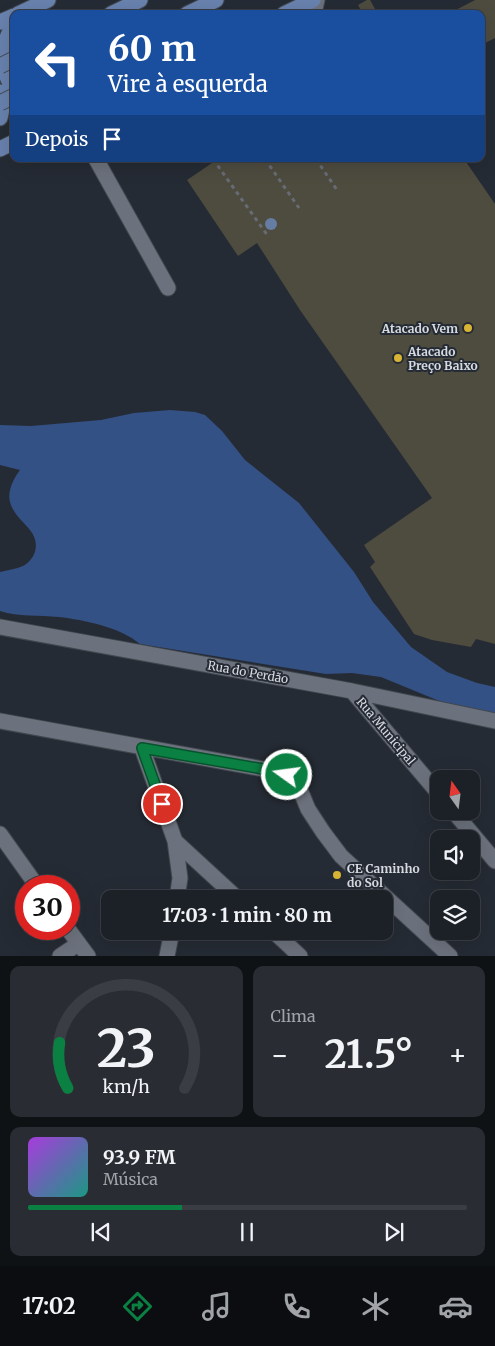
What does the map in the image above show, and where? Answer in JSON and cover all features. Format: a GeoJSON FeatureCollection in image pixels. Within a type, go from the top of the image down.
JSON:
{"type":"FeatureCollection","features":[{"type":"Feature","properties":{"kind":"main road"},"geometry":{"type":"LineString","coordinates":[[119,10],[140,0]]}},
{"type":"Feature","properties":{"kind":"main road"},"geometry":{"type":"LineString","coordinates":[[195,10],[216,0]]}},
{"type":"Feature","properties":{"kind":"main road"},"geometry":{"type":"LineString","coordinates":[[292,10],[313,0]]}},
{"type":"Feature","properties":{"kind":"main road"},"geometry":{"type":"LineString","coordinates":[[10,30],[3,52],[4,71],[10,82]]}},
{"type":"Feature","properties":{"kind":"main road"},"geometry":{"type":"LineString","coordinates":[[0,92],[2,109],[0,118]]}},
{"type":"Feature","properties":{"kind":"street"},"geometry":{"type":"LineString","coordinates":[[98,162],[168,288]]}},
{"type":"Feature","properties":{"kind":"street","name":"Rua do Perdão"},"geometry":{"type":"LineString","coordinates":[[0,627],[352,691],[495,721]]}},
{"type":"Feature","properties":{"kind":"street","name":"Rua Municipal"},"geometry":{"type":"LineString","coordinates":[[352,691],[430,783]]}},
{"type":"Feature","properties":{"kind":"street"},"geometry":{"type":"LineString","coordinates":[[0,721],[269,770],[287,775],[299,787],[308,809],[341,856],[450,956]]}},
{"type":"Feature","properties":{"kind":"street"},"geometry":{"type":"LineString","coordinates":[[142,748],[176,842],[180,878],[178,890]]}},
{"type":"Feature","properties":{"kind":"street"},"geometry":{"type":"LineString","coordinates":[[461,820],[495,861]]}},
{"type":"Feature","properties":{"kind":"street"},"geometry":{"type":"LineString","coordinates":[[0,834],[29,875]]}},
{"type":"Feature","properties":{"kind":"street"},"geometry":{"type":"LineString","coordinates":[[176,842],[228,890]]}},
{"type":"Feature","properties":{"kind":"street"},"geometry":{"type":"LineString","coordinates":[[167,956],[170,940]]}},
{"type":"Feature","properties":{"kind":"street"},"geometry":{"type":"LineString","coordinates":[[283,940],[300,956]]}},
{"type":"Feature","properties":{"kind":"street"},"geometry":{"type":"LineString","coordinates":[[60,956],[83,950]]}},
{"type":"Feature","properties":{"kind":"path"},"geometry":{"type":"LineString","coordinates":[[215,162],[268,236]]}},
{"type":"Feature","properties":{"kind":"path"},"geometry":{"type":"LineString","coordinates":[[267,162],[299,208]]}},
{"type":"Feature","properties":{"kind":"path"},"geometry":{"type":"LineString","coordinates":[[318,162],[337,190]]}},
{"type":"Feature","properties":{"kind":"shaded area"},"geometry":{"type":"Polygon","coordinates":[[[170,410],[195,412],[205,415],[222,431],[245,460],[299,503],[354,572],[373,602],[411,647],[447,672],[477,683],[495,687],[495,720],[483,719],[381,677],[352,673],[326,674],[140,644],[122,633],[90,622],[0,611],[0,572],[28,563],[36,550],[36,545],[30,530],[11,506],[9,498],[10,489],[20,470],[0,465],[0,425],[31,426],[101,420],[134,413],[170,410]]]}},
{"type":"Feature","properties":{"kind":"building"},"geometry":{"type":"Polygon","coordinates":[[[370,0],[376,10],[361,10],[358,5],[370,0]]]}},
{"type":"Feature","properties":{"kind":"building"},"geometry":{"type":"Polygon","coordinates":[[[475,0],[495,0],[495,38],[485,43],[485,10],[456,10],[475,0]]]}},
{"type":"Feature","properties":{"kind":"building"},"geometry":{"type":"Polygon","coordinates":[[[214,162],[466,162],[495,204],[495,644],[476,639],[471,647],[432,640],[414,634],[370,567],[375,562],[364,545],[432,498],[300,310],[257,243],[238,256],[187,180],[214,162]]]}},
{"type":"Feature","properties":{"kind":"place","name":"Atacado Vem"},"geometry":{"type":"Point","coordinates":[468,328]}},
{"type":"Feature","properties":{"kind":"place","name":"Atacado Preço Baixo"},"geometry":{"type":"Point","coordinates":[398,358]}},
{"type":"Feature","properties":{"kind":"place","name":"CE Caminho do Sol"},"geometry":{"type":"Point","coordinates":[337,875]}},
{"type":"Feature","properties":{"kind":"route"},"geometry":{"type":"LineString","coordinates":[[162,804],[142,748],[269,770],[287,775]]}}]}
